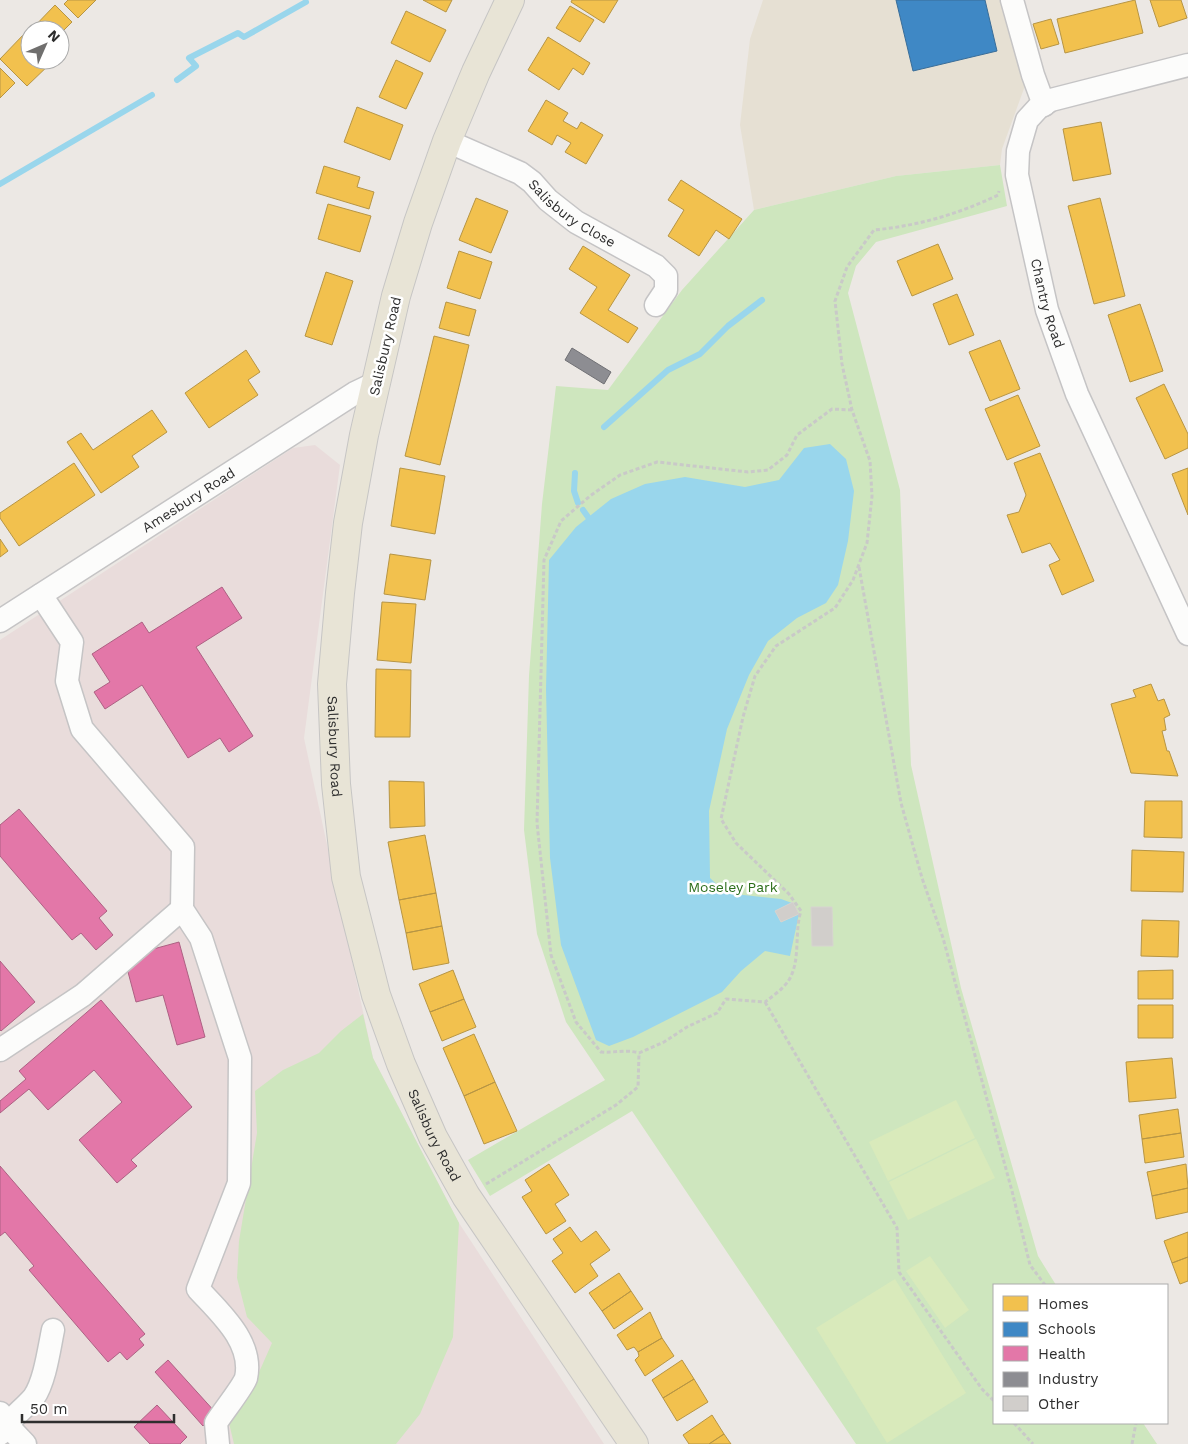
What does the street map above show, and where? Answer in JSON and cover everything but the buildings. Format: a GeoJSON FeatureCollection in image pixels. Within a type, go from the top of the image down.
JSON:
{"type":"FeatureCollection","features":[{"type":"Feature","properties":{"kind":"main road","name":"Salisbury Road"},"geometry":{"type":"LineString","coordinates":[[510,0],[446,141],[418,223],[399,287],[364,435],[348,523],[332,684],[336,784],[346,877],[376,995],[401,1064],[432,1137],[466,1196],[634,1444]]}},
{"type":"Feature","properties":{"kind":"street"},"geometry":{"type":"LineString","coordinates":[[1012,0],[1033,75],[1044,105]]}},
{"type":"Feature","properties":{"kind":"street","name":"Chantry Road"},"geometry":{"type":"LineString","coordinates":[[1188,65],[1051,100],[1027,120],[1018,151],[1018,174],[1047,310],[1077,394],[1188,634]]}},
{"type":"Feature","properties":{"kind":"street","name":"Salisbury Close"},"geometry":{"type":"LineString","coordinates":[[446,141],[520,173],[532,182],[548,200],[576,222],[656,266],[666,276],[666,290],[656,305]]}},
{"type":"Feature","properties":{"kind":"street","name":"Amesbury Road"},"geometry":{"type":"LineString","coordinates":[[0,621],[355,393],[378,382]]}},
{"type":"Feature","properties":{"kind":"street"},"geometry":{"type":"LineString","coordinates":[[41,595],[72,642],[67,681],[82,729],[184,847],[182,909],[201,938],[240,1058],[239,1183],[198,1289],[227,1320],[246,1351],[246,1378],[216,1423],[218,1444]]}},
{"type":"Feature","properties":{"kind":"street"},"geometry":{"type":"LineString","coordinates":[[0,1050],[83,995],[182,909]]}},
{"type":"Feature","properties":{"kind":"street"},"geometry":{"type":"LineString","coordinates":[[25,1444],[2,1424],[35,1396],[47,1362],[53,1330]]}},
{"type":"Feature","properties":{"kind":"path"},"geometry":{"type":"LineString","coordinates":[[852,410],[832,410],[796,435],[788,455],[768,470],[748,472],[657,462],[620,474],[590,496],[562,522],[544,560],[537,823],[551,954],[576,1022],[601,1052],[614,1053],[627,1049],[639,1053],[664,1042],[687,1027],[717,1012],[726,999],[766,1002],[789,981],[796,961],[796,939],[801,911],[789,894],[736,843],[721,819],[743,717],[755,676],[776,646],[835,608],[853,580],[868,542],[872,496],[870,462],[852,410],[842,364],[835,301],[847,267],[874,230],[916,225],[979,204],[998,194],[1002,178],[1018,174]]}},
{"type":"Feature","properties":{"kind":"path"},"geometry":{"type":"LineString","coordinates":[[858,566],[901,803],[922,878],[943,938],[1030,1265],[1044,1284]]}},
{"type":"Feature","properties":{"kind":"path"},"geometry":{"type":"LineString","coordinates":[[766,1002],[897,1228],[899,1272],[982,1389],[993,1400]]}},
{"type":"Feature","properties":{"kind":"path"},"geometry":{"type":"LineString","coordinates":[[466,1196],[616,1105],[638,1087],[639,1053]]}},
{"type":"Feature","properties":{"kind":"path"},"geometry":{"type":"LineString","coordinates":[[1015,1424],[1034,1444]]}},
{"type":"Feature","properties":{"kind":"path"},"geometry":{"type":"LineString","coordinates":[[1132,1444],[1136,1424]]}},
{"type":"Feature","properties":{"kind":"shaded area"},"geometry":{"type":"Polygon","coordinates":[[[763,0],[1013,0],[1026,83],[1002,149],[1000,165],[896,176],[754,210],[740,125],[750,39],[763,0]]]}},
{"type":"Feature","properties":{"kind":"shaded area"},"geometry":{"type":"Polygon","coordinates":[[[315,445],[340,465],[304,738],[373,1058],[459,1223],[604,1444],[0,1444],[0,640],[293,448],[315,445]]]}},
{"type":"Feature","properties":{"kind":"green space","name":"Moseley Park"},"geometry":{"type":"Polygon","coordinates":[[[1000,165],[1007,206],[876,242],[856,266],[848,293],[900,490],[911,765],[961,988],[1038,1256],[1055,1284],[993,1284],[993,1424],[1144,1424],[1157,1444],[856,1444],[632,1111],[490,1196],[468,1160],[605,1080],[566,1022],[537,934],[524,830],[529,676],[542,504],[556,386],[608,390],[682,290],[754,210],[896,176],[1000,165]]]}},
{"type":"Feature","properties":{"kind":"green space"},"geometry":{"type":"Polygon","coordinates":[[[363,1014],[373,1058],[459,1223],[453,1337],[420,1414],[396,1444],[234,1444],[229,1423],[256,1379],[272,1343],[247,1317],[237,1278],[239,1241],[257,1133],[255,1091],[283,1070],[319,1053],[341,1031],[363,1014]]]}},
{"type":"Feature","properties":{"kind":"green space"},"geometry":{"type":"Polygon","coordinates":[[[956,1100],[975,1138],[888,1181],[869,1142],[956,1100]]]}},
{"type":"Feature","properties":{"kind":"green space"},"geometry":{"type":"Polygon","coordinates":[[[976,1139],[995,1178],[908,1220],[889,1182],[976,1139]]]}},
{"type":"Feature","properties":{"kind":"green space"},"geometry":{"type":"Polygon","coordinates":[[[930,1256],[969,1310],[945,1328],[906,1271],[930,1256]]]}},
{"type":"Feature","properties":{"kind":"green space"},"geometry":{"type":"Polygon","coordinates":[[[895,1279],[966,1393],[887,1443],[816,1328],[895,1279]]]}},
{"type":"Feature","properties":{"kind":"water"},"geometry":{"type":"Polygon","coordinates":[[[830,444],[846,459],[854,491],[848,541],[838,585],[826,603],[797,618],[768,641],[749,675],[727,729],[709,811],[710,878],[726,893],[781,899],[792,903],[776,911],[781,922],[799,914],[790,956],[765,951],[741,971],[722,992],[633,1037],[609,1046],[596,1040],[561,945],[550,858],[546,689],[549,560],[576,527],[611,499],[645,484],[685,477],[745,487],[779,480],[804,448],[830,444]]]}},
{"type":"Feature","properties":{"kind":"waterway"},"geometry":{"type":"LineString","coordinates":[[177,80],[196,66],[189,58],[238,33],[244,37],[306,2]]}},
{"type":"Feature","properties":{"kind":"waterway"},"geometry":{"type":"LineString","coordinates":[[0,184],[152,95]]}},
{"type":"Feature","properties":{"kind":"waterway"},"geometry":{"type":"LineString","coordinates":[[604,427],[668,370],[700,354],[728,326],[762,300]]}},
{"type":"Feature","properties":{"kind":"waterway"},"geometry":{"type":"LineString","coordinates":[[575,473],[574,491],[578,503]]}},
{"type":"Feature","properties":{"kind":"waterway"},"geometry":{"type":"LineString","coordinates":[[583,510],[588,517]]}}]}
